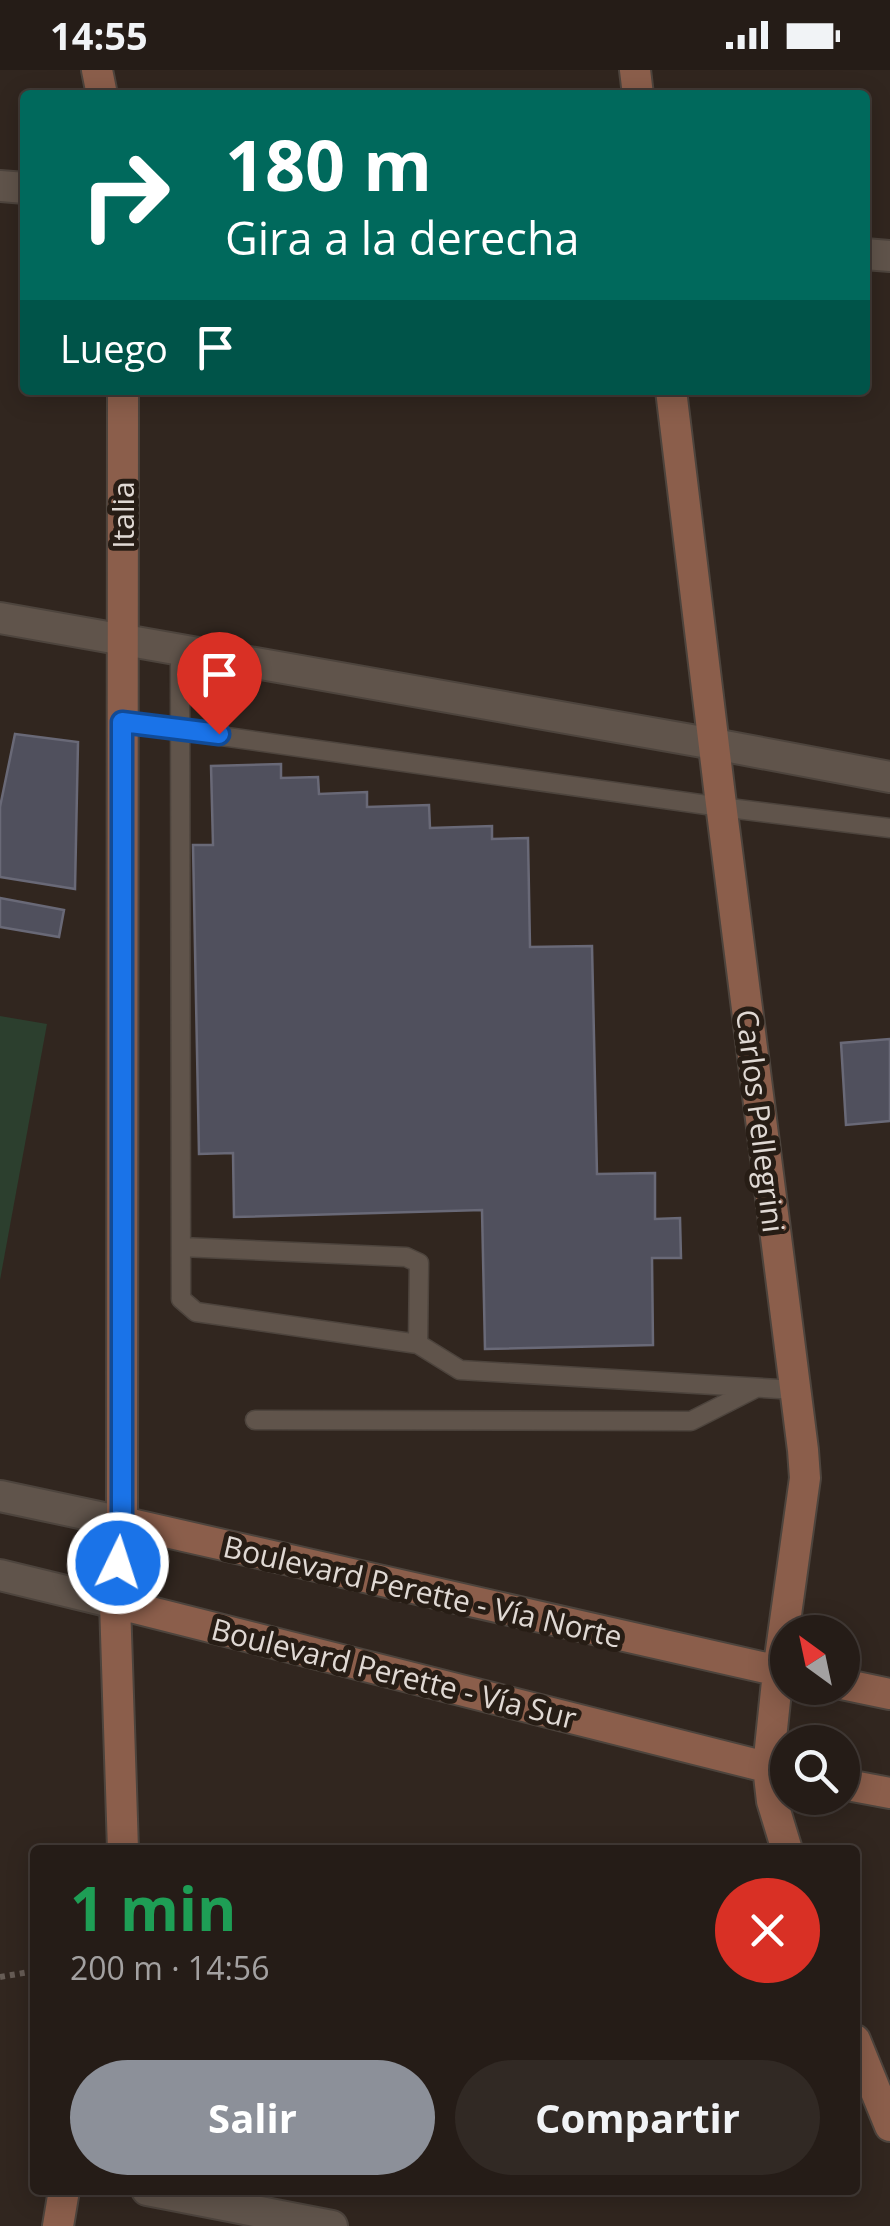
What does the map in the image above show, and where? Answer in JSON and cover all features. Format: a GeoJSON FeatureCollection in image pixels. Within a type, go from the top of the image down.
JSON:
{"type":"FeatureCollection","features":[{"type":"Feature","properties":{"kind":"street","name":"Italia"},"geometry":{"type":"LineString","coordinates":[[123,395],[122,1522],[115,1603],[124,1845]]}},
{"type":"Feature","properties":{"kind":"street","name":"Carlos Pellegrini"},"geometry":{"type":"LineString","coordinates":[[672,395],[805,1478],[789,1615]]}},
{"type":"Feature","properties":{"kind":"street"},"geometry":{"type":"LineString","coordinates":[[0,618],[890,777]]}},
{"type":"Feature","properties":{"kind":"street","name":"Boulevard Perette - Vía Norte"},"geometry":{"type":"LineString","coordinates":[[0,1496],[770,1669]]}},
{"type":"Feature","properties":{"kind":"street","name":"Boulevard Perette - Vía Sur"},"geometry":{"type":"LineString","coordinates":[[0,1576],[770,1767]]}},
{"type":"Feature","properties":{"kind":"street"},"geometry":{"type":"LineString","coordinates":[[860,1688],[890,1694]]}},
{"type":"Feature","properties":{"kind":"street"},"geometry":{"type":"LineString","coordinates":[[860,1787],[890,1793]]}},
{"type":"Feature","properties":{"kind":"street","name":"Carlos Pellegrini"},"geometry":{"type":"LineString","coordinates":[[776,1815],[785,1845]]}},
{"type":"Feature","properties":{"kind":"street"},"geometry":{"type":"LineString","coordinates":[[864,2087],[890,2126]]}},
{"type":"Feature","properties":{"kind":"street"},"geometry":{"type":"LineString","coordinates":[[58,2226],[63,2195]]}},
{"type":"Feature","properties":{"kind":"street"},"geometry":{"type":"LineString","coordinates":[[172,2195],[332,2226]]}},
{"type":"Feature","properties":{"kind":"lane"},"geometry":{"type":"LineString","coordinates":[[180,649],[181,1299],[196,1312],[418,1344],[460,1370],[796,1390]]}},
{"type":"Feature","properties":{"kind":"lane"},"geometry":{"type":"LineString","coordinates":[[122,722],[890,828]]}},
{"type":"Feature","properties":{"kind":"lane"},"geometry":{"type":"LineString","coordinates":[[181,1247],[406,1257],[419,1264],[418,1344]]}},
{"type":"Feature","properties":{"kind":"lane"},"geometry":{"type":"LineString","coordinates":[[255,1420],[692,1420],[756,1388]]}},
{"type":"Feature","properties":{"kind":"path"},"geometry":{"type":"LineString","coordinates":[[0,1977],[30,1972]]}},
{"type":"Feature","properties":{"kind":"green space"},"geometry":{"type":"Polygon","coordinates":[[[0,1016],[47,1024],[0,1280],[0,1016]]]}},
{"type":"Feature","properties":{"kind":"building"},"geometry":{"type":"Polygon","coordinates":[[[15,734],[78,742],[75,889],[0,877],[0,807],[15,734]]]}},
{"type":"Feature","properties":{"kind":"building"},"geometry":{"type":"Polygon","coordinates":[[[281,764],[281,778],[318,777],[319,794],[367,792],[367,807],[429,805],[430,828],[492,826],[492,839],[528,838],[530,947],[592,946],[597,1174],[655,1173],[655,1219],[680,1218],[681,1258],[652,1258],[653,1345],[485,1349],[482,1210],[234,1217],[233,1153],[199,1154],[193,845],[213,845],[211,766],[281,764]]]}},
{"type":"Feature","properties":{"kind":"building"},"geometry":{"type":"Polygon","coordinates":[[[0,898],[64,910],[59,937],[0,927],[0,898]]]}},
{"type":"Feature","properties":{"kind":"building"},"geometry":{"type":"Polygon","coordinates":[[[890,1039],[890,1121],[846,1125],[841,1043],[890,1039]]]}},
{"type":"Feature","properties":{"kind":"route"},"geometry":{"type":"LineString","coordinates":[[118,1563],[122,1522],[122,722],[219,734]]}}]}
